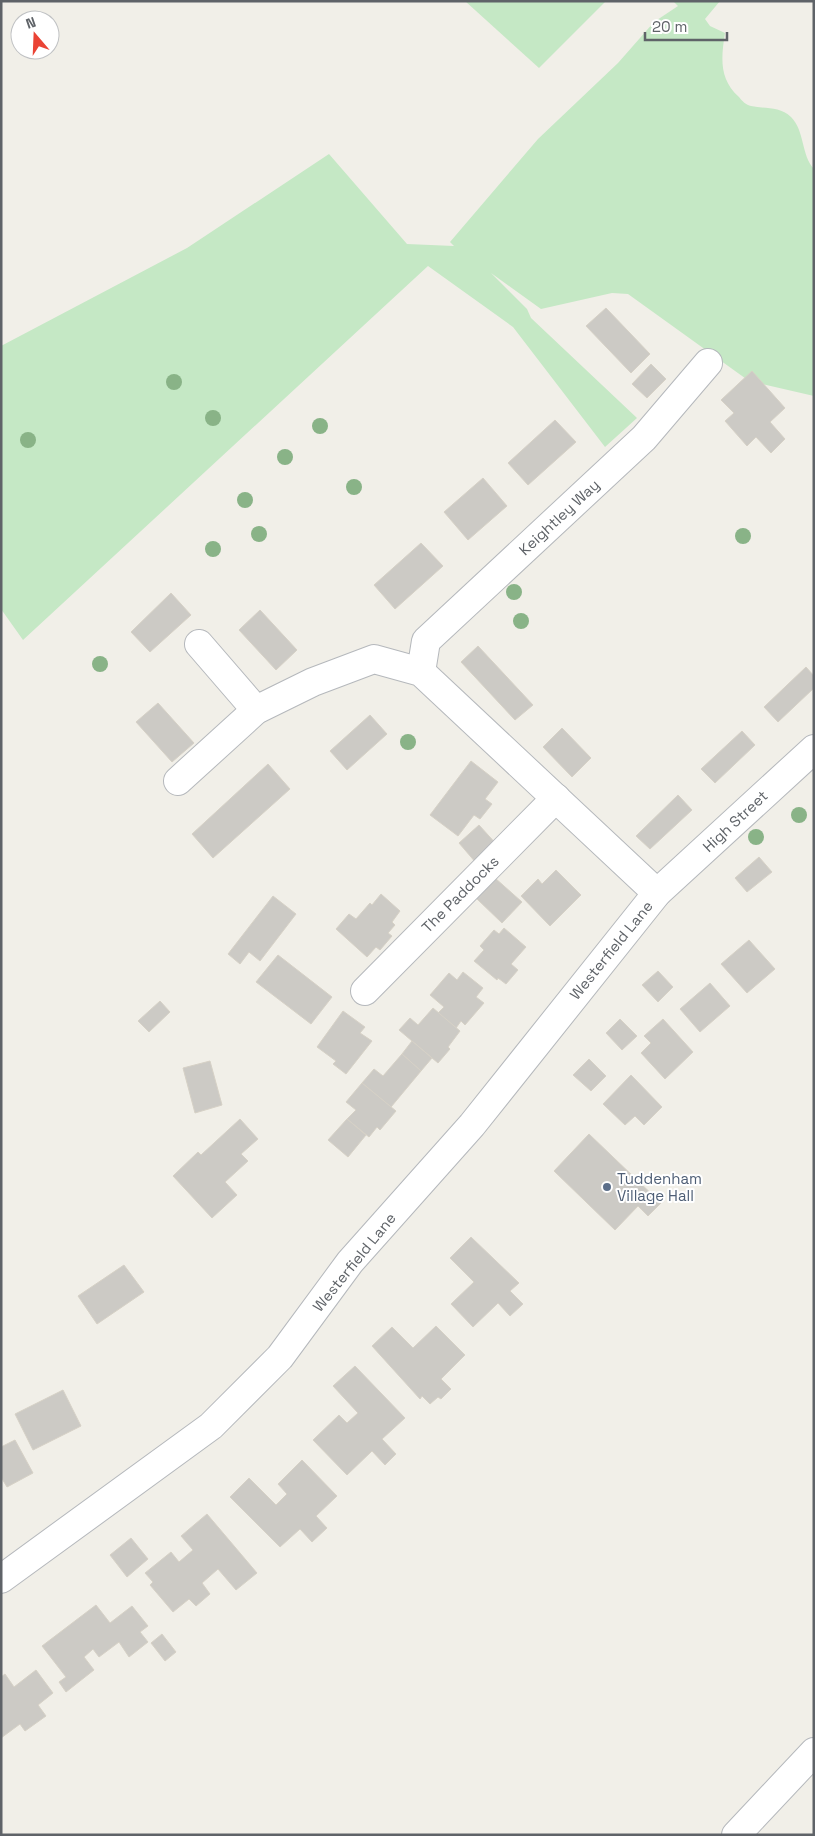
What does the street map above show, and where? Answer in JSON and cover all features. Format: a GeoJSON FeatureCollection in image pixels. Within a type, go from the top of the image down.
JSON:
{"type":"FeatureCollection","features":[{"type":"Feature","properties":{"kind":"street","name":"Keightley Way"},"geometry":{"type":"LineString","coordinates":[[421,672],[426,641],[644,438],[708,363]]}},
{"type":"Feature","properties":{"kind":"street"},"geometry":{"type":"LineString","coordinates":[[199,644],[256,710]]}},
{"type":"Feature","properties":{"kind":"street"},"geometry":{"type":"LineString","coordinates":[[178,781],[256,710],[313,682],[374,659],[421,672],[460,711],[657,893]]}},
{"type":"Feature","properties":{"kind":"street","name":"High Street"},"geometry":{"type":"LineString","coordinates":[[657,893],[814,749]]}},
{"type":"Feature","properties":{"kind":"street","name":"The Paddocks"},"geometry":{"type":"LineString","coordinates":[[365,991],[556,798]]}},
{"type":"Feature","properties":{"kind":"street","name":"Westerfield Lane"},"geometry":{"type":"LineString","coordinates":[[1,1579],[211,1426],[280,1357],[350,1262],[472,1125],[657,893]]}},
{"type":"Feature","properties":{"kind":"street"},"geometry":{"type":"LineString","coordinates":[[736,1835],[814,1752]]}},
{"type":"Feature","properties":{"kind":"green space"},"geometry":{"type":"Polygon","coordinates":[[[465,1],[606,1],[539,68],[465,1]]]}},
{"type":"Feature","properties":{"kind":"green space"},"geometry":{"type":"Polygon","coordinates":[[[673,1],[720,1],[705,19],[710,26],[725,33],[722,59],[728,83],[732,90],[747,105],[777,109],[791,117],[799,129],[807,157],[814,169],[814,396],[749,381],[628,294],[612,293],[541,309],[491,273],[527,309],[531,318],[637,418],[605,447],[513,327],[428,266],[23,640],[1,609],[1,346],[187,248],[329,154],[407,244],[454,246],[450,242],[538,139],[618,63],[654,22],[678,6],[673,1]]]}},
{"type":"Feature","properties":{"kind":"building"},"geometry":{"type":"Polygon","coordinates":[[[606,308],[650,354],[631,373],[586,326],[606,308]]]}},
{"type":"Feature","properties":{"kind":"building"},"geometry":{"type":"Polygon","coordinates":[[[651,364],[666,379],[647,398],[632,384],[651,364]]]}},
{"type":"Feature","properties":{"kind":"building"},"geometry":{"type":"Polygon","coordinates":[[[752,371],[785,408],[770,422],[785,439],[771,453],[756,437],[747,446],[725,421],[734,413],[721,400],[752,371]]]}},
{"type":"Feature","properties":{"kind":"building"},"geometry":{"type":"Polygon","coordinates":[[[555,420],[576,442],[528,485],[508,463],[555,420]]]}},
{"type":"Feature","properties":{"kind":"building"},"geometry":{"type":"Polygon","coordinates":[[[483,478],[507,506],[468,540],[444,512],[483,478]]]}},
{"type":"Feature","properties":{"kind":"building"},"geometry":{"type":"Polygon","coordinates":[[[421,543],[443,566],[395,609],[374,585],[421,543]]]}},
{"type":"Feature","properties":{"kind":"building"},"geometry":{"type":"Polygon","coordinates":[[[171,593],[191,615],[150,652],[131,632],[171,593]]]}},
{"type":"Feature","properties":{"kind":"building"},"geometry":{"type":"Polygon","coordinates":[[[260,610],[297,650],[276,670],[239,630],[260,610]]]}},
{"type":"Feature","properties":{"kind":"building"},"geometry":{"type":"Polygon","coordinates":[[[478,646],[533,705],[515,720],[461,662],[478,646]]]}},
{"type":"Feature","properties":{"kind":"building"},"geometry":{"type":"Polygon","coordinates":[[[806,667],[814,676],[814,688],[778,722],[764,707],[806,667]]]}},
{"type":"Feature","properties":{"kind":"building"},"geometry":{"type":"Polygon","coordinates":[[[158,703],[194,743],[172,762],[136,722],[158,703]]]}},
{"type":"Feature","properties":{"kind":"building"},"geometry":{"type":"Polygon","coordinates":[[[370,715],[387,734],[347,770],[330,751],[370,715]]]}},
{"type":"Feature","properties":{"kind":"building"},"geometry":{"type":"Polygon","coordinates":[[[562,728],[591,758],[572,777],[543,747],[562,728]]]}},
{"type":"Feature","properties":{"kind":"building"},"geometry":{"type":"Polygon","coordinates":[[[742,731],[755,745],[715,783],[701,769],[742,731]]]}},
{"type":"Feature","properties":{"kind":"building"},"geometry":{"type":"Polygon","coordinates":[[[471,761],[498,782],[485,799],[492,804],[480,819],[474,815],[458,836],[430,815],[471,761]]]}},
{"type":"Feature","properties":{"kind":"building"},"geometry":{"type":"Polygon","coordinates":[[[268,764],[290,789],[213,858],[192,834],[268,764]]]}},
{"type":"Feature","properties":{"kind":"building"},"geometry":{"type":"Polygon","coordinates":[[[678,795],[692,810],[650,849],[636,836],[678,795]]]}},
{"type":"Feature","properties":{"kind":"building"},"geometry":{"type":"Polygon","coordinates":[[[479,825],[498,846],[477,864],[459,843],[479,825]]]}},
{"type":"Feature","properties":{"kind":"building"},"geometry":{"type":"Polygon","coordinates":[[[759,857],[772,872],[747,892],[735,878],[759,857]]]}},
{"type":"Feature","properties":{"kind":"building"},"geometry":{"type":"Polygon","coordinates":[[[556,870],[581,895],[550,926],[521,896],[538,879],[542,884],[556,870]]]}},
{"type":"Feature","properties":{"kind":"building"},"geometry":{"type":"Polygon","coordinates":[[[495,878],[522,902],[502,923],[476,898],[495,878]]]}},
{"type":"Feature","properties":{"kind":"building"},"geometry":{"type":"Polygon","coordinates":[[[381,894],[400,911],[392,922],[395,925],[388,933],[392,936],[380,950],[376,947],[367,957],[336,929],[349,914],[356,919],[381,894]]]}},
{"type":"Feature","properties":{"kind":"building"},"geometry":{"type":"Polygon","coordinates":[[[273,896],[296,914],[260,961],[249,952],[240,964],[228,954],[273,896]]]}},
{"type":"Feature","properties":{"kind":"building"},"geometry":{"type":"Polygon","coordinates":[[[504,928],[526,947],[511,964],[518,970],[506,984],[498,978],[497,980],[474,961],[484,950],[480,946],[494,930],[499,934],[504,928]]]}},
{"type":"Feature","properties":{"kind":"building"},"geometry":{"type":"Polygon","coordinates":[[[749,940],[775,969],[747,993],[721,964],[749,940]]]}},
{"type":"Feature","properties":{"kind":"building"},"geometry":{"type":"Polygon","coordinates":[[[278,955],[332,997],[311,1024],[256,982],[278,955]]]}},
{"type":"Feature","properties":{"kind":"building"},"geometry":{"type":"Polygon","coordinates":[[[658,971],[673,987],[658,1002],[642,985],[658,971]]]}},
{"type":"Feature","properties":{"kind":"building"},"geometry":{"type":"Polygon","coordinates":[[[463,972],[483,988],[476,997],[484,1003],[465,1025],[461,1021],[456,1028],[438,1013],[444,1007],[430,995],[449,973],[457,980],[463,972]]]}},
{"type":"Feature","properties":{"kind":"building"},"geometry":{"type":"Polygon","coordinates":[[[710,983],[730,1006],[700,1032],[680,1009],[710,983]]]}},
{"type":"Feature","properties":{"kind":"building"},"geometry":{"type":"Polygon","coordinates":[[[160,1001],[170,1012],[149,1032],[138,1021],[160,1001]]]}},
{"type":"Feature","properties":{"kind":"building"},"geometry":{"type":"Polygon","coordinates":[[[433,1008],[460,1031],[448,1047],[450,1049],[438,1063],[399,1030],[410,1018],[418,1025],[433,1008]]]}},
{"type":"Feature","properties":{"kind":"building"},"geometry":{"type":"Polygon","coordinates":[[[343,1011],[365,1027],[360,1033],[372,1041],[346,1074],[333,1064],[336,1061],[317,1047],[343,1011]]]}},
{"type":"Feature","properties":{"kind":"building"},"geometry":{"type":"Polygon","coordinates":[[[620,1019],[637,1036],[622,1050],[606,1033],[620,1019]]]}},
{"type":"Feature","properties":{"kind":"building"},"geometry":{"type":"Polygon","coordinates":[[[663,1019],[693,1052],[665,1079],[641,1053],[651,1043],[644,1036],[663,1019]]]}},
{"type":"Feature","properties":{"kind":"building"},"geometry":{"type":"Polygon","coordinates":[[[412,1041],[432,1058],[421,1071],[402,1054],[412,1041]]]}},
{"type":"Feature","properties":{"kind":"building"},"geometry":{"type":"Polygon","coordinates":[[[402,1054],[421,1071],[391,1107],[362,1083],[374,1069],[383,1076],[402,1054]]]}},
{"type":"Feature","properties":{"kind":"building"},"geometry":{"type":"Polygon","coordinates":[[[589,1059],[606,1076],[591,1091],[573,1075],[589,1059]]]}},
{"type":"Feature","properties":{"kind":"building"},"geometry":{"type":"Polygon","coordinates":[[[210,1061],[222,1105],[195,1113],[183,1068],[210,1061]]]}},
{"type":"Feature","properties":{"kind":"building"},"geometry":{"type":"Polygon","coordinates":[[[631,1075],[662,1107],[644,1125],[635,1116],[625,1125],[603,1104],[631,1075]]]}},
{"type":"Feature","properties":{"kind":"building"},"geometry":{"type":"Polygon","coordinates":[[[362,1083],[396,1111],[380,1130],[377,1127],[369,1137],[347,1119],[356,1110],[346,1102],[362,1083]]]}},
{"type":"Feature","properties":{"kind":"building"},"geometry":{"type":"Polygon","coordinates":[[[240,1119],[258,1139],[241,1154],[248,1161],[225,1182],[237,1195],[212,1218],[173,1176],[198,1152],[201,1155],[240,1119]]]}},
{"type":"Feature","properties":{"kind":"building"},"geometry":{"type":"Polygon","coordinates":[[[347,1119],[366,1135],[348,1157],[328,1140],[347,1119]]]}},
{"type":"Feature","properties":{"kind":"building","name":"Tuddenham Village Hall"},"geometry":{"type":"Polygon","coordinates":[[[589,1134],[661,1203],[648,1216],[638,1206],[615,1230],[554,1171],[589,1134]]]}},
{"type":"Feature","properties":{"kind":"building"},"geometry":{"type":"Polygon","coordinates":[[[471,1237],[519,1283],[510,1291],[523,1304],[510,1316],[498,1303],[473,1327],[451,1304],[474,1282],[450,1258],[471,1237]]]}},
{"type":"Feature","properties":{"kind":"building"},"geometry":{"type":"Polygon","coordinates":[[[124,1265],[144,1292],[97,1324],[78,1296],[124,1265]]]}},
{"type":"Feature","properties":{"kind":"building"},"geometry":{"type":"Polygon","coordinates":[[[436,1326],[465,1355],[441,1379],[451,1389],[441,1399],[438,1397],[430,1404],[422,1396],[420,1399],[372,1346],[392,1327],[413,1348],[436,1326]]]}},
{"type":"Feature","properties":{"kind":"building"},"geometry":{"type":"Polygon","coordinates":[[[355,1366],[405,1418],[382,1439],[396,1454],[385,1465],[372,1451],[347,1475],[313,1440],[339,1415],[347,1423],[358,1413],[333,1386],[355,1366]]]}},
{"type":"Feature","properties":{"kind":"building"},"geometry":{"type":"Polygon","coordinates":[[[63,1390],[81,1426],[33,1450],[15,1414],[63,1390]]]}},
{"type":"Feature","properties":{"kind":"building"},"geometry":{"type":"Polygon","coordinates":[[[15,1440],[33,1473],[7,1487],[1,1477],[1,1447],[15,1440]]]}},
{"type":"Feature","properties":{"kind":"building"},"geometry":{"type":"Polygon","coordinates":[[[302,1460],[337,1496],[316,1516],[327,1528],[312,1542],[300,1529],[280,1547],[230,1497],[249,1478],[276,1505],[287,1494],[278,1484],[302,1460]]]}},
{"type":"Feature","properties":{"kind":"building"},"geometry":{"type":"Polygon","coordinates":[[[207,1514],[257,1573],[236,1590],[218,1569],[202,1583],[210,1594],[196,1606],[189,1599],[173,1612],[150,1585],[153,1582],[145,1573],[171,1552],[179,1562],[193,1550],[181,1536],[207,1514]]]}},
{"type":"Feature","properties":{"kind":"building"},"geometry":{"type":"Polygon","coordinates":[[[131,1538],[148,1559],[127,1577],[110,1555],[131,1538]]]}},
{"type":"Feature","properties":{"kind":"building"},"geometry":{"type":"Polygon","coordinates":[[[96,1605],[110,1623],[132,1606],[148,1626],[140,1632],[148,1642],[129,1657],[119,1642],[99,1657],[93,1649],[84,1657],[94,1670],[66,1692],[59,1682],[66,1677],[42,1646],[96,1605]]]}},
{"type":"Feature","properties":{"kind":"building"},"geometry":{"type":"Polygon","coordinates":[[[162,1634],[176,1652],[165,1661],[151,1643],[162,1634]]]}},
{"type":"Feature","properties":{"kind":"building"},"geometry":{"type":"Polygon","coordinates":[[[36,1670],[53,1693],[38,1705],[46,1716],[25,1731],[20,1724],[1,1738],[1,1677],[5,1674],[14,1687],[36,1670]]]}},
{"type":"Feature","properties":{"kind":"place","name":"Tuddenham Village Hall"},"geometry":{"type":"Point","coordinates":[607,1187]}}]}
